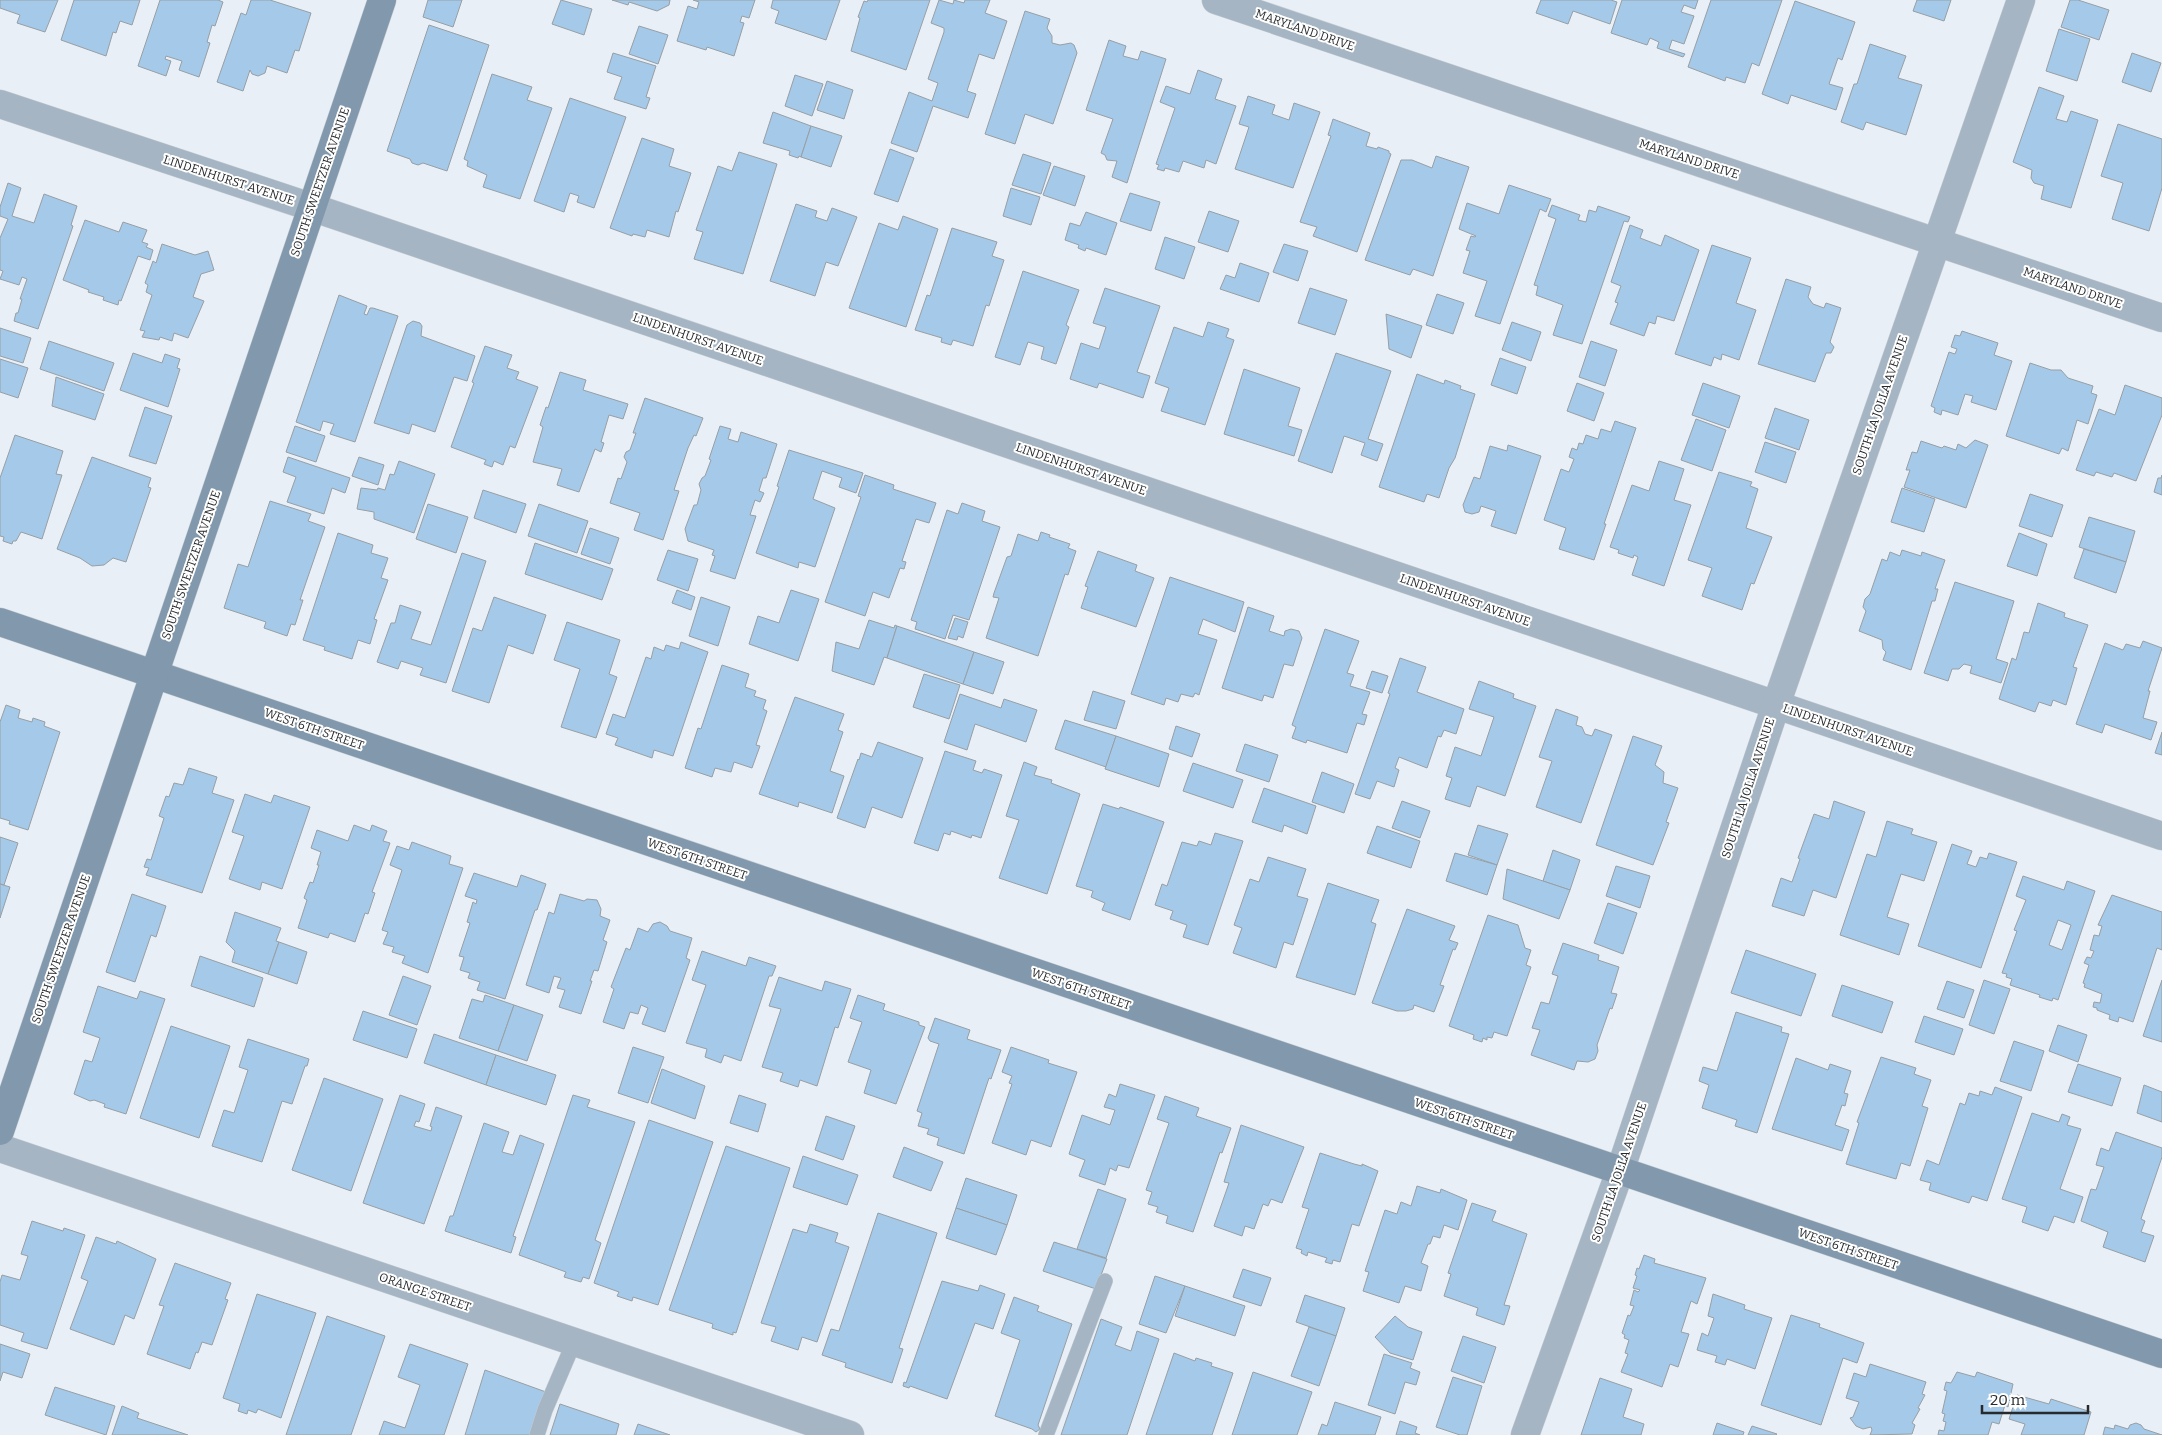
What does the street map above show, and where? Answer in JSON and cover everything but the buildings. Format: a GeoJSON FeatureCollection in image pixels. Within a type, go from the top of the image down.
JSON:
{"type":"FeatureCollection","features":[{"type":"Feature","properties":{"kind":"street","name":"SOUTH SWEETZER AVENUE"},"geometry":{"type":"LineString","coordinates":[[0,1131],[382,0]]}},
{"type":"Feature","properties":{"kind":"street","name":"MARYLAND DRIVE"},"geometry":{"type":"LineString","coordinates":[[1216,0],[2162,318]]}},
{"type":"Feature","properties":{"kind":"street","name":"SOUTH LA JOLLA AVENUE"},"geometry":{"type":"LineString","coordinates":[[1526,1435],[1620,1171],[1776,705],[2021,0]]}},
{"type":"Feature","properties":{"kind":"street","name":"LINDENHURST AVENUE"},"geometry":{"type":"LineString","coordinates":[[0,104],[311,207],[2162,836]]}},
{"type":"Feature","properties":{"kind":"street","name":"WEST 6TH STREET"},"geometry":{"type":"LineString","coordinates":[[0,622],[2162,1354]]}},
{"type":"Feature","properties":{"kind":"street","name":"ORANGE STREET"},"geometry":{"type":"LineString","coordinates":[[0,1148],[850,1435]]}},
{"type":"Feature","properties":{"kind":"lane"},"geometry":{"type":"LineString","coordinates":[[1046,1435],[1105,1281]]}},
{"type":"Feature","properties":{"kind":"lane"},"geometry":{"type":"LineString","coordinates":[[537,1435],[545,1410],[574,1342]]}}]}
